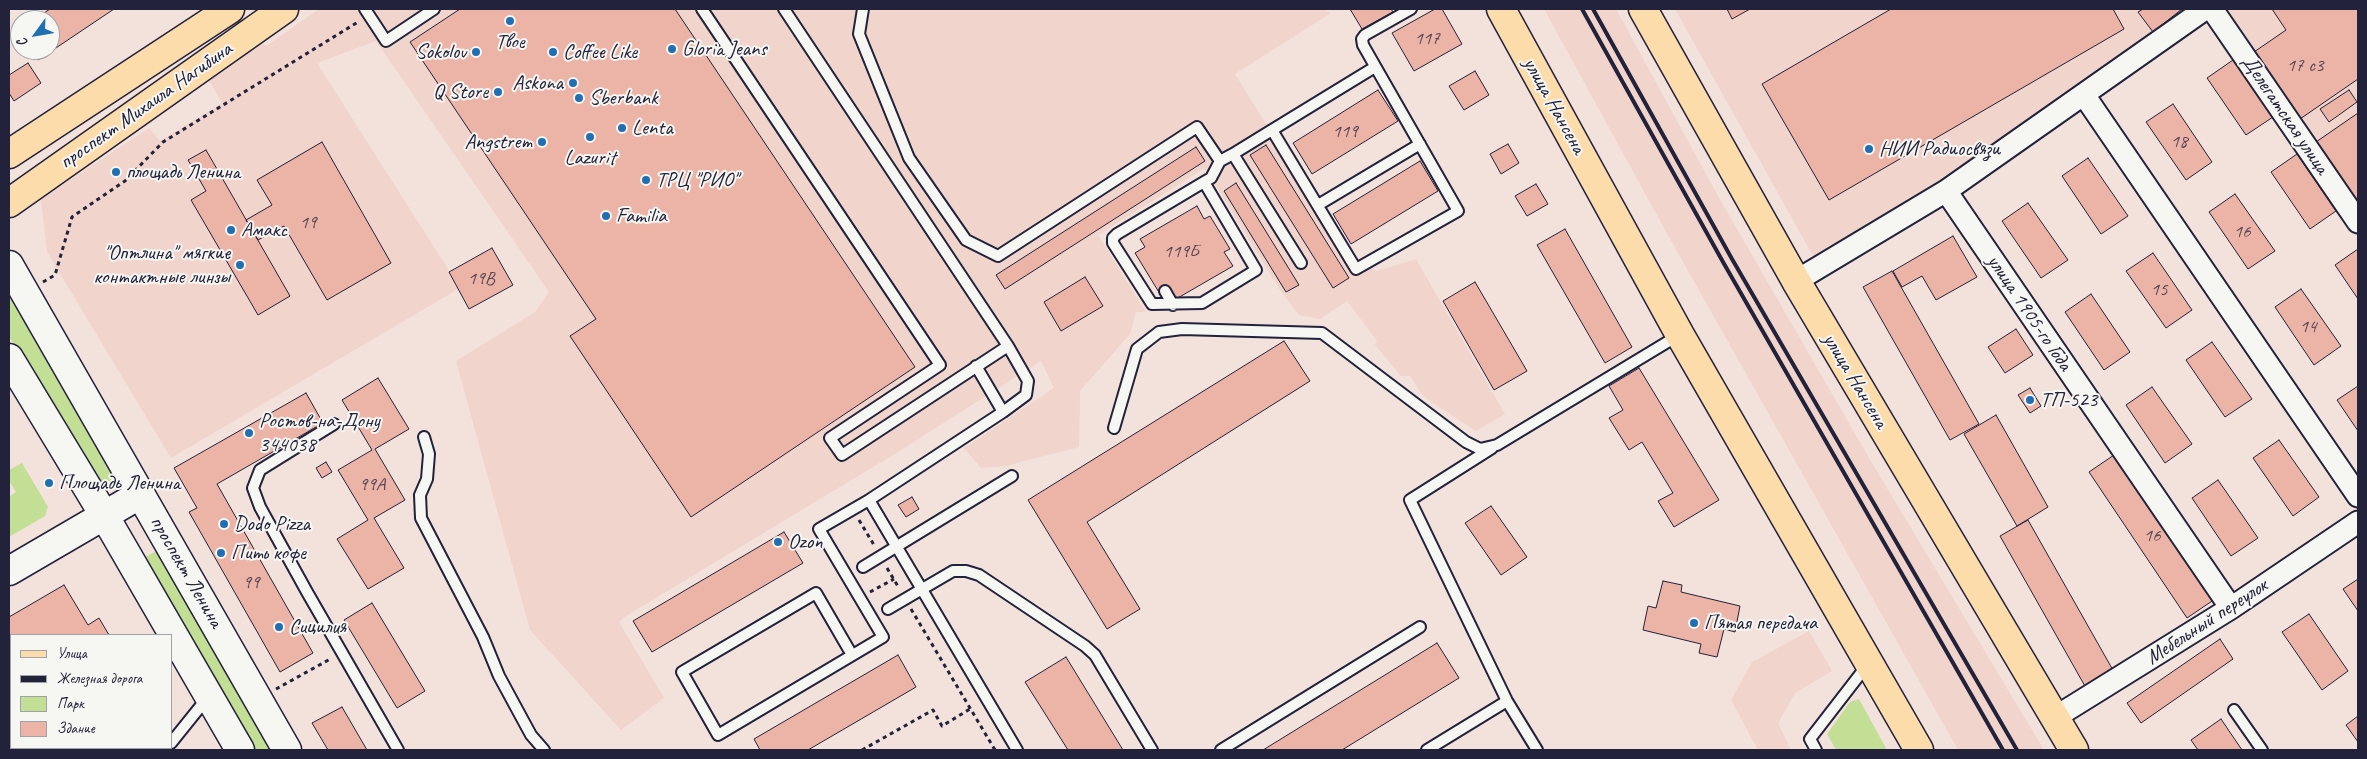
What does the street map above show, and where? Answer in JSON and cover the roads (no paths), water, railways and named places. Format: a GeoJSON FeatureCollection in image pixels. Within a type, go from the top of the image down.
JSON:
{"type":"FeatureCollection","features":[{"type":"Feature","properties":{"kind":"main road","name":"проспект Михаила Нагибина"},"geometry":{"type":"LineString","coordinates":[[9,154],[230,9]]}},
{"type":"Feature","properties":{"kind":"main road","name":"проспект Михаила Нагибина"},"geometry":{"type":"LineString","coordinates":[[9,203],[284,9]]}},
{"type":"Feature","properties":{"kind":"main road","name":"улица Нансена"},"geometry":{"type":"LineString","coordinates":[[1501,9],[1680,335],[1919,750]]}},
{"type":"Feature","properties":{"kind":"main road","name":"улица Нансена"},"geometry":{"type":"LineString","coordinates":[[1643,9],[1796,281],[2074,750]]}},
{"type":"Feature","properties":{"kind":"main road","name":"проспект Ленина"},"geometry":{"type":"LineString","coordinates":[[9,265],[142,494],[287,750]]}},
{"type":"Feature","properties":{"kind":"main road","name":"проспект Ленина"},"geometry":{"type":"LineString","coordinates":[[9,358],[104,515],[240,750]]}},
{"type":"Feature","properties":{"kind":"main road"},"geometry":{"type":"LineString","coordinates":[[9,571],[142,494]]}},
{"type":"Feature","properties":{"kind":"street"},"geometry":{"type":"LineString","coordinates":[[1796,281],[1946,191],[2206,9]]}},
{"type":"Feature","properties":{"kind":"street","name":"Делегатская улица"},"geometry":{"type":"LineString","coordinates":[[2212,9],[2358,222]]}},
{"type":"Feature","properties":{"kind":"street"},"geometry":{"type":"LineString","coordinates":[[2084,95],[2358,496]]}},
{"type":"Feature","properties":{"kind":"street","name":"улица 1905-го Года"},"geometry":{"type":"LineString","coordinates":[[1946,191],[2231,608]]}},
{"type":"Feature","properties":{"kind":"street","name":"Мебельный переулок"},"geometry":{"type":"LineString","coordinates":[[2054,718],[2231,608],[2358,522]]}},
{"type":"Feature","properties":{"kind":"lane"},"geometry":{"type":"LineString","coordinates":[[367,12],[386,41],[434,9]]}},
{"type":"Feature","properties":{"kind":"lane"},"geometry":{"type":"LineString","coordinates":[[702,9],[940,365],[830,438],[842,455],[1008,346]]}},
{"type":"Feature","properties":{"kind":"lane"},"geometry":{"type":"LineString","coordinates":[[784,9],[1008,346],[1028,381],[1026,395],[1003,412],[869,500],[819,528],[883,637],[718,735],[682,672],[816,594],[852,655]]}},
{"type":"Feature","properties":{"kind":"lane"},"geometry":{"type":"LineString","coordinates":[[863,9],[860,34],[909,158],[966,240],[998,256],[1197,127],[1220,162]]}},
{"type":"Feature","properties":{"kind":"lane"},"geometry":{"type":"LineString","coordinates":[[1272,130],[1356,269],[1458,211],[1362,39],[1411,9]]}},
{"type":"Feature","properties":{"kind":"lane"},"geometry":{"type":"LineString","coordinates":[[1204,182],[1256,270],[1207,302],[1156,305],[1148,300],[1113,243],[1113,238],[1214,175],[1220,162],[1376,67]]}},
{"type":"Feature","properties":{"kind":"lane"},"geometry":{"type":"LineString","coordinates":[[1318,205],[1420,144]]}},
{"type":"Feature","properties":{"kind":"lane"},"geometry":{"type":"LineString","coordinates":[[1233,154],[1301,263]]}},
{"type":"Feature","properties":{"kind":"lane"},"geometry":{"type":"LineString","coordinates":[[1165,291],[1173,305]]}},
{"type":"Feature","properties":{"kind":"lane"},"geometry":{"type":"LineString","coordinates":[[1114,428],[1137,348],[1159,332],[1182,329],[1322,333],[1466,442],[1480,448],[1498,445]]}},
{"type":"Feature","properties":{"kind":"lane"},"geometry":{"type":"LineString","coordinates":[[1534,750],[1507,700],[1410,500],[1680,335]]}},
{"type":"Feature","properties":{"kind":"lane"},"geometry":{"type":"LineString","coordinates":[[976,366],[1003,412]]}},
{"type":"Feature","properties":{"kind":"lane"},"geometry":{"type":"LineString","coordinates":[[334,424],[260,470],[253,488],[260,507],[341,653],[398,750]]}},
{"type":"Feature","properties":{"kind":"lane"},"geometry":{"type":"LineString","coordinates":[[424,437],[429,454],[427,479],[420,495],[421,518],[483,637],[499,676],[531,735],[544,750]]}},
{"type":"Feature","properties":{"kind":"lane"},"geometry":{"type":"LineString","coordinates":[[863,567],[1012,476]]}},
{"type":"Feature","properties":{"kind":"lane"},"geometry":{"type":"LineString","coordinates":[[869,500],[1017,750]]}},
{"type":"Feature","properties":{"kind":"lane"},"geometry":{"type":"LineString","coordinates":[[888,609],[953,571],[966,571],[978,575],[1085,646],[1095,655],[1152,750]]}},
{"type":"Feature","properties":{"kind":"lane"},"geometry":{"type":"LineString","coordinates":[[1221,750],[1420,627]]}},
{"type":"Feature","properties":{"kind":"lane"},"geometry":{"type":"LineString","coordinates":[[1816,750],[1810,739],[1869,664]]}},
{"type":"Feature","properties":{"kind":"lane"},"geometry":{"type":"LineString","coordinates":[[172,741],[208,696]]}},
{"type":"Feature","properties":{"kind":"lane"},"geometry":{"type":"LineString","coordinates":[[1427,750],[1507,700]]}},
{"type":"Feature","properties":{"kind":"lane"},"geometry":{"type":"LineString","coordinates":[[2234,710],[2262,750]]}},
{"type":"Feature","properties":{"kind":"railway"},"geometry":{"type":"LineString","coordinates":[[1582,9],[1723,262],[2003,750]]}},
{"type":"Feature","properties":{"kind":"railway"},"geometry":{"type":"LineString","coordinates":[[1593,9],[1732,259],[2017,750]]}},
{"type":"Feature","properties":{"kind":"place","name":"Твое"},"geometry":{"type":"Point","coordinates":[510,21]}},
{"type":"Feature","properties":{"kind":"place","name":"Gloria Jeans"},"geometry":{"type":"Point","coordinates":[672,49]}},
{"type":"Feature","properties":{"kind":"place","name":"Sokolov"},"geometry":{"type":"Point","coordinates":[476,52]}},
{"type":"Feature","properties":{"kind":"place","name":"Coffee Like"},"geometry":{"type":"Point","coordinates":[553,52]}},
{"type":"Feature","properties":{"kind":"place","name":"Askona"},"geometry":{"type":"Point","coordinates":[573,83]}},
{"type":"Feature","properties":{"kind":"place","name":"Q Store"},"geometry":{"type":"Point","coordinates":[498,92]}},
{"type":"Feature","properties":{"kind":"place","name":"Sberbank"},"geometry":{"type":"Point","coordinates":[579,98]}},
{"type":"Feature","properties":{"kind":"place","name":"Lenta"},"geometry":{"type":"Point","coordinates":[622,128]}},
{"type":"Feature","properties":{"kind":"place","name":"Lazurit"},"geometry":{"type":"Point","coordinates":[590,137]}},
{"type":"Feature","properties":{"kind":"place","name":"Angstrem"},"geometry":{"type":"Point","coordinates":[542,142]}},
{"type":"Feature","properties":{"kind":"place","name":"НИИ Радиосвязи"},"geometry":{"type":"Point","coordinates":[1869,149]}},
{"type":"Feature","properties":{"kind":"place","name":"площадь Ленина"},"geometry":{"type":"Point","coordinates":[116,172]}},
{"type":"Feature","properties":{"kind":"place","name":"ТРЦ \"РИО\""},"geometry":{"type":"Point","coordinates":[646,180]}},
{"type":"Feature","properties":{"kind":"place","name":"Familia"},"geometry":{"type":"Point","coordinates":[606,216]}},
{"type":"Feature","properties":{"kind":"place","name":"Амакс"},"geometry":{"type":"Point","coordinates":[231,230]}},
{"type":"Feature","properties":{"kind":"place","name":"\"Оптлина\" мягкие контактные линзы"},"geometry":{"type":"Point","coordinates":[240,265]}},
{"type":"Feature","properties":{"kind":"place","name":"ТП-523"},"geometry":{"type":"Point","coordinates":[2030,400]}},
{"type":"Feature","properties":{"kind":"place","name":"Ростов-на-Дону 344038"},"geometry":{"type":"Point","coordinates":[249,433]}},
{"type":"Feature","properties":{"kind":"place","name":"Площадь Ленина"},"geometry":{"type":"Point","coordinates":[49,483]}},
{"type":"Feature","properties":{"kind":"place","name":"Dodo Pizza"},"geometry":{"type":"Point","coordinates":[224,524]}},
{"type":"Feature","properties":{"kind":"place","name":"Ozon"},"geometry":{"type":"Point","coordinates":[778,542]}},
{"type":"Feature","properties":{"kind":"place","name":"Пить кофе"},"geometry":{"type":"Point","coordinates":[221,553]}},
{"type":"Feature","properties":{"kind":"place","name":"Пятая передача"},"geometry":{"type":"Point","coordinates":[1694,623]}},
{"type":"Feature","properties":{"kind":"place","name":"Сицилия"},"geometry":{"type":"Point","coordinates":[279,627]}}]}
